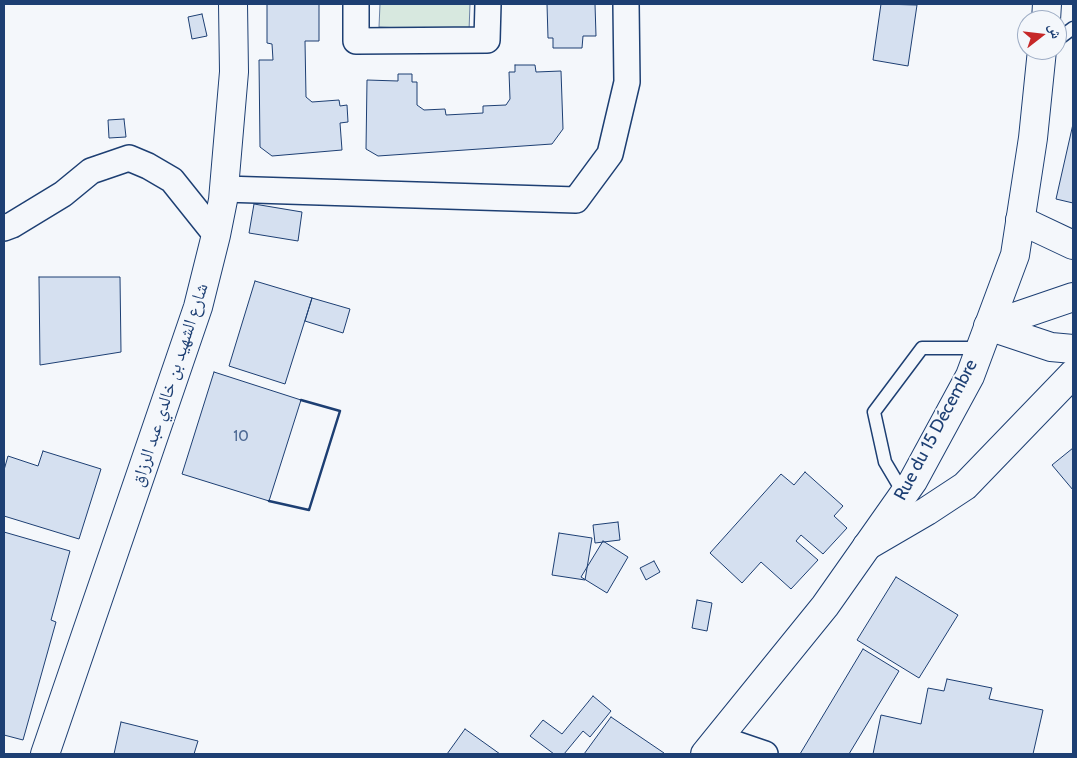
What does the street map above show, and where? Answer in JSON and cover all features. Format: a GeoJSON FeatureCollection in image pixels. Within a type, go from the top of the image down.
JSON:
{"type":"FeatureCollection","features":[{"type":"Feature","properties":{"kind":"main road","name":"شارع الشهيد بن خالدي عبد الرزاق"},"geometry":{"type":"LineString","coordinates":[[45,754],[198,307],[216,234],[224,189],[234,72],[233,4]]}},
{"type":"Feature","properties":{"kind":"main road","name":"Rue du 15 Décembre"},"geometry":{"type":"LineString","coordinates":[[712,746],[825,606],[904,494],[970,376],[1015,255],[1044,60]]}},
{"type":"Feature","properties":{"kind":"main road"},"geometry":{"type":"LineString","coordinates":[[1020,220],[1073,245]]}},
{"type":"Feature","properties":{"kind":"main road"},"geometry":{"type":"LineString","coordinates":[[984,337],[1073,297]]}},
{"type":"Feature","properties":{"kind":"main road"},"geometry":{"type":"LineString","coordinates":[[984,337],[1051,348],[1073,348]]}},
{"type":"Feature","properties":{"kind":"main road"},"geometry":{"type":"LineString","coordinates":[[867,546],[965,486],[1073,374]]}},
{"type":"Feature","properties":{"kind":"street"},"geometry":{"type":"LineString","coordinates":[[356,4],[356,41],[488,40],[488,4]]}},
{"type":"Feature","properties":{"kind":"street"},"geometry":{"type":"LineString","coordinates":[[224,189],[576,200],[610,154],[627,82],[626,4]]}},
{"type":"Feature","properties":{"kind":"street"},"geometry":{"type":"LineString","coordinates":[[4,228],[63,194],[91,171],[129,158],[148,166],[172,180],[216,234]]}},
{"type":"Feature","properties":{"kind":"street"},"geometry":{"type":"LineString","coordinates":[[712,746],[765,754]]}},
{"type":"Feature","properties":{"kind":"lane"},"geometry":{"type":"LineString","coordinates":[[904,494],[885,462],[874,412],[922,348],[984,337]]}},
{"type":"Feature","properties":{"kind":"shaded area"},"geometry":{"type":"Polygon","coordinates":[[[380,4],[470,4],[469,31],[379,27],[380,4]]]}},
{"type":"Feature","properties":{"kind":"building"},"geometry":{"type":"Polygon","coordinates":[[[267,4],[319,4],[319,41],[305,41],[306,97],[312,102],[339,100],[340,106],[347,105],[348,122],[340,123],[342,150],[272,156],[260,147],[259,60],[273,60],[272,44],[267,43],[267,4]]]}},
{"type":"Feature","properties":{"kind":"building"},"geometry":{"type":"Polygon","coordinates":[[[547,4],[595,4],[596,36],[583,36],[582,48],[553,48],[553,38],[548,38],[547,4]]]}},
{"type":"Feature","properties":{"kind":"building"},"geometry":{"type":"Polygon","coordinates":[[[881,4],[917,5],[908,66],[873,60],[881,4]]]}},
{"type":"Feature","properties":{"kind":"building"},"geometry":{"type":"Polygon","coordinates":[[[202,14],[207,36],[192,39],[188,17],[202,14]]]}},
{"type":"Feature","properties":{"kind":"building"},"geometry":{"type":"Polygon","coordinates":[[[515,65],[535,65],[536,72],[561,71],[563,129],[552,144],[378,156],[366,149],[367,80],[398,81],[398,74],[412,74],[412,82],[417,82],[417,105],[424,110],[445,109],[446,115],[483,113],[483,106],[506,105],[510,99],[509,72],[515,72],[515,65]]]}},
{"type":"Feature","properties":{"kind":"building"},"geometry":{"type":"Polygon","coordinates":[[[124,119],[126,137],[109,138],[108,120],[124,119]]]}},
{"type":"Feature","properties":{"kind":"building"},"geometry":{"type":"Polygon","coordinates":[[[1073,124],[1073,203],[1056,199],[1073,124]]]}},
{"type":"Feature","properties":{"kind":"building"},"geometry":{"type":"Polygon","coordinates":[[[254,204],[302,212],[298,241],[249,233],[254,204]]]}},
{"type":"Feature","properties":{"kind":"building"},"geometry":{"type":"Polygon","coordinates":[[[39,277],[120,277],[121,352],[40,365],[39,277]]]}},
{"type":"Feature","properties":{"kind":"building"},"geometry":{"type":"Polygon","coordinates":[[[255,281],[312,298],[285,384],[229,366],[255,281]]]}},
{"type":"Feature","properties":{"kind":"building"},"geometry":{"type":"Polygon","coordinates":[[[312,298],[350,309],[343,333],[305,321],[312,298]]]}},
{"type":"Feature","properties":{"kind":"building"},"geometry":{"type":"Polygon","coordinates":[[[214,372],[301,400],[269,501],[182,474],[214,372]]]}},
{"type":"Feature","properties":{"kind":"building"},"geometry":{"type":"Polygon","coordinates":[[[1073,448],[1073,490],[1052,465],[1073,448]]]}},
{"type":"Feature","properties":{"kind":"building"},"geometry":{"type":"Polygon","coordinates":[[[43,451],[101,469],[79,539],[4,516],[4,470],[8,456],[38,466],[43,451]]]}},
{"type":"Feature","properties":{"kind":"building"},"geometry":{"type":"Polygon","coordinates":[[[805,472],[843,506],[834,516],[847,528],[823,554],[801,535],[796,541],[818,560],[791,589],[761,562],[742,583],[710,553],[781,474],[794,485],[805,472]]]}},
{"type":"Feature","properties":{"kind":"building"},"geometry":{"type":"Polygon","coordinates":[[[618,522],[620,540],[595,543],[593,525],[618,522]]]}},
{"type":"Feature","properties":{"kind":"building"},"geometry":{"type":"Polygon","coordinates":[[[4,532],[70,551],[51,620],[56,622],[23,740],[4,735],[4,532]]]}},
{"type":"Feature","properties":{"kind":"building"},"geometry":{"type":"Polygon","coordinates":[[[559,533],[592,538],[585,580],[552,575],[559,533]]]}},
{"type":"Feature","properties":{"kind":"building"},"geometry":{"type":"Polygon","coordinates":[[[603,541],[628,557],[607,593],[581,577],[603,541]]]}},
{"type":"Feature","properties":{"kind":"building"},"geometry":{"type":"Polygon","coordinates":[[[654,561],[660,572],[646,580],[640,568],[654,561]]]}},
{"type":"Feature","properties":{"kind":"building"},"geometry":{"type":"Polygon","coordinates":[[[896,577],[958,615],[919,678],[857,640],[896,577]]]}},
{"type":"Feature","properties":{"kind":"building"},"geometry":{"type":"Polygon","coordinates":[[[697,600],[712,603],[707,631],[692,628],[697,600]]]}},
{"type":"Feature","properties":{"kind":"building"},"geometry":{"type":"Polygon","coordinates":[[[863,649],[899,671],[849,754],[800,754],[863,649]]]}},
{"type":"Feature","properties":{"kind":"building"},"geometry":{"type":"Polygon","coordinates":[[[947,679],[992,688],[989,699],[1043,710],[1033,754],[873,754],[881,715],[921,724],[928,688],[944,691],[947,679]]]}},
{"type":"Feature","properties":{"kind":"building"},"geometry":{"type":"Polygon","coordinates":[[[593,696],[611,711],[590,737],[583,731],[564,754],[554,754],[530,736],[543,720],[562,734],[593,696]]]}},
{"type":"Feature","properties":{"kind":"building"},"geometry":{"type":"Polygon","coordinates":[[[611,717],[664,753],[584,754],[611,717]]]}},
{"type":"Feature","properties":{"kind":"building"},"geometry":{"type":"Polygon","coordinates":[[[121,722],[198,741],[194,754],[114,754],[121,722]]]}},
{"type":"Feature","properties":{"kind":"building"},"geometry":{"type":"Polygon","coordinates":[[[465,729],[500,754],[447,754],[465,729]]]}},
{"type":"Feature","properties":{"kind":"wall"},"geometry":{"type":"LineString","coordinates":[[269,501],[309,510],[340,411],[301,400]]}}]}
